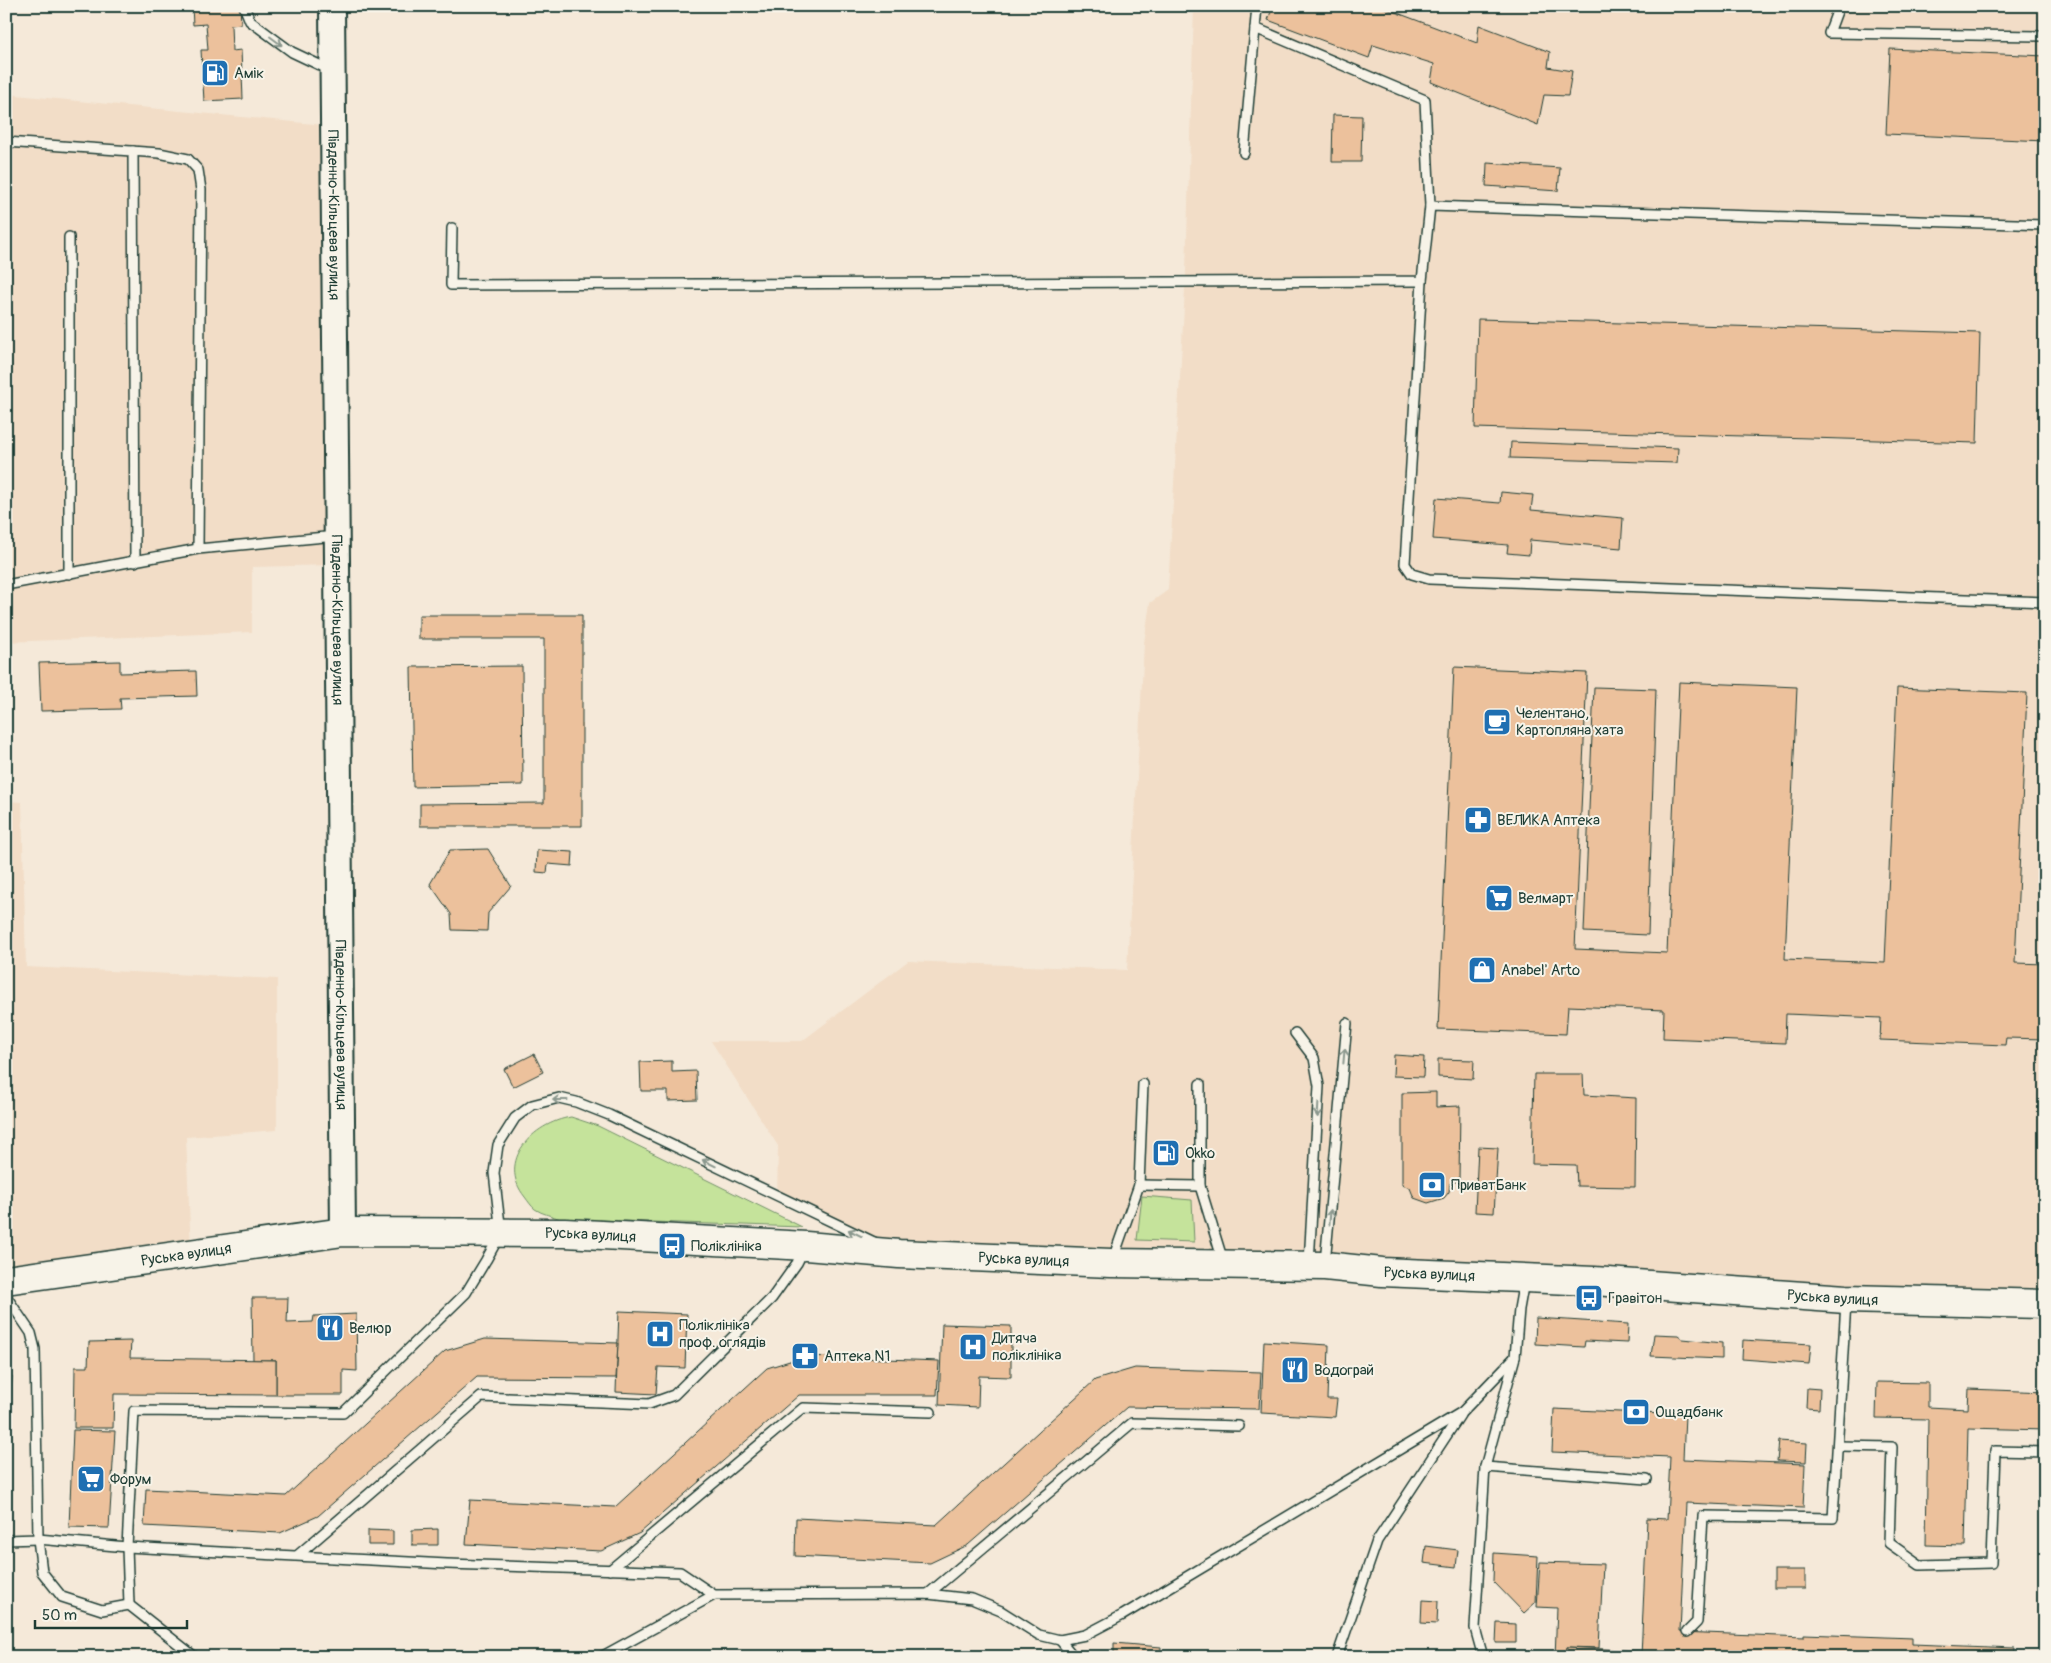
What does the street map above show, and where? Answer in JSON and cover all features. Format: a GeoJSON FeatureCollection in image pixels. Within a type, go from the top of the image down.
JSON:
{"type":"FeatureCollection","features":[{"type":"Feature","properties":{"kind":"main road","name":"Руська вулиця"},"geometry":{"type":"LineString","coordinates":[[6,1280],[342,1232],[565,1233],[806,1246],[899,1254],[1111,1263],[1317,1266],[1382,1272],[1524,1278],[1846,1299],[2045,1304]]}},
{"type":"Feature","properties":{"kind":"street","name":"Південно-Кільцева вулиця"},"geometry":{"type":"LineString","coordinates":[[332,6],[342,1232]]}},
{"type":"Feature","properties":{"kind":"lane"},"geometry":{"type":"LineString","coordinates":[[244,6],[250,21],[292,52],[332,72]]}},
{"type":"Feature","properties":{"kind":"lane"},"geometry":{"type":"LineString","coordinates":[[1244,153],[1256,6]]}},
{"type":"Feature","properties":{"kind":"lane"},"geometry":{"type":"LineString","coordinates":[[1838,6],[1830,33],[2045,36]]}},
{"type":"Feature","properties":{"kind":"lane"},"geometry":{"type":"LineString","coordinates":[[1255,28],[1425,100],[1430,206],[1422,281],[1405,564],[1412,574],[1429,579],[2045,602]]}},
{"type":"Feature","properties":{"kind":"lane"},"geometry":{"type":"LineString","coordinates":[[6,142],[159,153],[188,159],[198,170],[201,200],[198,549]]}},
{"type":"Feature","properties":{"kind":"lane"},"geometry":{"type":"LineString","coordinates":[[133,151],[135,562]]}},
{"type":"Feature","properties":{"kind":"lane"},"geometry":{"type":"LineString","coordinates":[[1430,206],[2045,225]]}},
{"type":"Feature","properties":{"kind":"lane"},"geometry":{"type":"LineString","coordinates":[[452,228],[451,285],[1422,281]]}},
{"type":"Feature","properties":{"kind":"lane"},"geometry":{"type":"LineString","coordinates":[[69,237],[69,574]]}},
{"type":"Feature","properties":{"kind":"lane"},"geometry":{"type":"LineString","coordinates":[[6,585],[198,549],[336,536]]}},
{"type":"Feature","properties":{"kind":"lane"},"geometry":{"type":"LineString","coordinates":[[1317,1266],[1347,1023]]}},
{"type":"Feature","properties":{"kind":"lane"},"geometry":{"type":"LineString","coordinates":[[1295,1034],[1314,1058],[1319,1086],[1317,1266]]}},
{"type":"Feature","properties":{"kind":"lane"},"geometry":{"type":"LineString","coordinates":[[1111,1263],[1139,1185],[1142,1084]]}},
{"type":"Feature","properties":{"kind":"lane"},"geometry":{"type":"LineString","coordinates":[[1200,1084],[1200,1186],[1224,1266]]}},
{"type":"Feature","properties":{"kind":"lane"},"geometry":{"type":"LineString","coordinates":[[129,1605],[127,1547],[134,1412],[344,1414],[466,1292],[501,1233],[494,1173],[498,1145],[515,1118],[532,1105],[559,1098],[576,1102],[609,1115],[899,1254]]}},
{"type":"Feature","properties":{"kind":"lane"},"geometry":{"type":"LineString","coordinates":[[1139,1185],[1200,1186]]}},
{"type":"Feature","properties":{"kind":"lane"},"geometry":{"type":"LineString","coordinates":[[298,1555],[481,1397],[649,1404],[674,1395],[772,1298],[797,1263],[806,1246]]}},
{"type":"Feature","properties":{"kind":"lane"},"geometry":{"type":"LineString","coordinates":[[1483,1657],[1475,1628],[1484,1467],[1515,1357],[1524,1278]]}},
{"type":"Feature","properties":{"kind":"lane"},"geometry":{"type":"LineString","coordinates":[[6,1296],[31,1333],[35,1349],[38,1539],[42,1572],[62,1597],[102,1610],[129,1605],[195,1657]]}},
{"type":"Feature","properties":{"kind":"lane"},"geometry":{"type":"LineString","coordinates":[[1687,1632],[1697,1622],[1703,1516],[1833,1518],[1846,1299]]}},
{"type":"Feature","properties":{"kind":"lane"},"geometry":{"type":"LineString","coordinates":[[1337,1657],[1377,1541],[1462,1412],[1515,1357]]}},
{"type":"Feature","properties":{"kind":"lane"},"geometry":{"type":"LineString","coordinates":[[610,1570],[803,1408],[931,1412]]}},
{"type":"Feature","properties":{"kind":"lane"},"geometry":{"type":"LineString","coordinates":[[601,1657],[714,1596],[928,1594],[972,1598],[1001,1611],[1039,1635],[1060,1640],[1085,1635],[1123,1615],[1462,1412]]}},
{"type":"Feature","properties":{"kind":"lane"},"geometry":{"type":"LineString","coordinates":[[928,1594],[1132,1423],[1239,1426]]}},
{"type":"Feature","properties":{"kind":"lane"},"geometry":{"type":"LineString","coordinates":[[1838,1446],[1892,1447],[1889,1543],[1920,1565],[1990,1564],[1995,1451],[2045,1452]]}},
{"type":"Feature","properties":{"kind":"lane"},"geometry":{"type":"LineString","coordinates":[[1484,1467],[1647,1479]]}},
{"type":"Feature","properties":{"kind":"lane"},"geometry":{"type":"LineString","coordinates":[[6,1540],[38,1539],[127,1547],[447,1564],[680,1572],[714,1596]]}},
{"type":"Feature","properties":{"kind":"lane"},"geometry":{"type":"LineString","coordinates":[[1060,1640],[1074,1657]]}},
{"type":"Feature","properties":{"kind":"shaded area"},"geometry":{"type":"Polygon","coordinates":[[[1194,6],[2045,6],[2045,1306],[900,1259],[777,1201],[778,1146],[711,1041],[802,1041],[908,961],[1127,970],[1144,643],[1150,603],[1168,590],[1186,271],[1194,6]]]}},
{"type":"Feature","properties":{"kind":"shaded area"},"geometry":{"type":"Polygon","coordinates":[[[6,94],[324,125],[332,565],[252,567],[252,632],[6,642],[6,94]]]}},
{"type":"Feature","properties":{"kind":"shaded area"},"geometry":{"type":"Polygon","coordinates":[[[6,801],[22,802],[26,967],[277,979],[277,1130],[186,1137],[191,1250],[6,1279],[6,801]]]}},
{"type":"Feature","properties":{"kind":"green space"},"geometry":{"type":"Polygon","coordinates":[[[571,1117],[598,1126],[802,1227],[561,1219],[541,1212],[531,1205],[517,1183],[515,1170],[517,1157],[532,1135],[557,1121],[571,1117]]]}},
{"type":"Feature","properties":{"kind":"green space"},"geometry":{"type":"Polygon","coordinates":[[[1142,1196],[1192,1200],[1194,1242],[1137,1240],[1142,1196]]]}},
{"type":"Feature","properties":{"kind":"building"},"geometry":{"type":"Polygon","coordinates":[[[192,6],[240,6],[241,24],[231,25],[232,51],[241,50],[243,99],[204,101],[201,50],[208,50],[206,24],[193,25],[192,6]]]}},
{"type":"Feature","properties":{"kind":"building"},"geometry":{"type":"Polygon","coordinates":[[[1273,6],[1379,6],[1477,43],[1479,25],[1550,52],[1548,67],[1572,71],[1568,96],[1544,95],[1538,125],[1431,82],[1434,64],[1373,45],[1369,58],[1268,20],[1273,6]]]}},
{"type":"Feature","properties":{"kind":"building"},"geometry":{"type":"Polygon","coordinates":[[[1890,49],[2045,56],[2045,141],[1886,134],[1890,49]]]}},
{"type":"Feature","properties":{"kind":"building"},"geometry":{"type":"Polygon","coordinates":[[[1333,115],[1362,116],[1361,162],[1332,162],[1333,115]]]}},
{"type":"Feature","properties":{"kind":"building"},"geometry":{"type":"Polygon","coordinates":[[[1487,163],[1560,168],[1558,191],[1486,186],[1487,163]]]}},
{"type":"Feature","properties":{"kind":"building"},"geometry":{"type":"Polygon","coordinates":[[[1478,319],[1980,333],[1977,443],[1475,428],[1478,319]]]}},
{"type":"Feature","properties":{"kind":"building"},"geometry":{"type":"Polygon","coordinates":[[[1511,442],[1678,448],[1677,463],[1510,458],[1511,442]]]}},
{"type":"Feature","properties":{"kind":"building"},"geometry":{"type":"Polygon","coordinates":[[[1501,492],[1533,495],[1531,510],[1623,518],[1621,548],[1530,540],[1529,555],[1507,553],[1508,545],[1433,539],[1436,498],[1500,503],[1501,492]]]}},
{"type":"Feature","properties":{"kind":"building"},"geometry":{"type":"Polygon","coordinates":[[[419,615],[582,615],[582,826],[420,826],[420,804],[544,803],[544,639],[419,639],[419,615]]]}},
{"type":"Feature","properties":{"kind":"building"},"geometry":{"type":"Polygon","coordinates":[[[120,661],[120,673],[196,671],[197,696],[120,698],[121,709],[41,711],[39,663],[120,661]]]}},
{"type":"Feature","properties":{"kind":"building"},"geometry":{"type":"Polygon","coordinates":[[[522,666],[523,785],[413,787],[411,667],[522,666]]]}},
{"type":"Feature","properties":{"kind":"building"},"geometry":{"type":"Polygon","coordinates":[[[1454,667],[1587,673],[1575,949],[1667,953],[1679,682],[1797,687],[1785,959],[1885,963],[1897,688],[2027,693],[2015,963],[2045,964],[2045,1039],[2006,1038],[2005,1045],[1880,1040],[1881,1018],[1786,1014],[1785,1043],[1663,1038],[1664,1010],[1568,1006],[1566,1034],[1438,1029],[1454,667]]]}},
{"type":"Feature","properties":{"kind":"building"},"geometry":{"type":"Polygon","coordinates":[[[1594,687],[1656,689],[1648,935],[1584,932],[1594,687]]]}},
{"type":"Feature","properties":{"kind":"building"},"geometry":{"type":"Polygon","coordinates":[[[488,849],[511,886],[488,913],[487,931],[452,930],[451,914],[430,884],[450,850],[488,849]]]}},
{"type":"Feature","properties":{"kind":"building"},"geometry":{"type":"Polygon","coordinates":[[[537,850],[573,852],[572,866],[548,864],[547,873],[536,872],[537,850]]]}},
{"type":"Feature","properties":{"kind":"building"},"geometry":{"type":"Polygon","coordinates":[[[534,1054],[543,1072],[513,1087],[504,1069],[534,1054]]]}},
{"type":"Feature","properties":{"kind":"building"},"geometry":{"type":"Polygon","coordinates":[[[1394,1055],[1424,1057],[1423,1077],[1393,1076],[1394,1055]]]}},
{"type":"Feature","properties":{"kind":"building"},"geometry":{"type":"Polygon","coordinates":[[[1438,1059],[1474,1060],[1473,1079],[1438,1077],[1438,1059]]]}},
{"type":"Feature","properties":{"kind":"building"},"geometry":{"type":"Polygon","coordinates":[[[672,1061],[672,1072],[696,1071],[697,1100],[668,1101],[668,1091],[641,1091],[640,1062],[672,1061]]]}},
{"type":"Feature","properties":{"kind":"building"},"geometry":{"type":"Polygon","coordinates":[[[1534,1074],[1583,1074],[1584,1095],[1636,1098],[1635,1187],[1577,1186],[1576,1165],[1532,1164],[1534,1074]]]}},
{"type":"Feature","properties":{"kind":"building"},"geometry":{"type":"Polygon","coordinates":[[[1436,1092],[1436,1107],[1460,1106],[1459,1181],[1450,1183],[1449,1192],[1444,1198],[1428,1203],[1414,1198],[1410,1188],[1402,1185],[1402,1093],[1436,1092]]]}},
{"type":"Feature","properties":{"kind":"building"},"geometry":{"type":"Polygon","coordinates":[[[1478,1147],[1498,1148],[1494,1213],[1475,1212],[1478,1147]]]}},
{"type":"Feature","properties":{"kind":"building"},"geometry":{"type":"Polygon","coordinates":[[[252,1298],[288,1298],[287,1323],[313,1322],[314,1316],[356,1314],[357,1371],[343,1370],[343,1395],[276,1395],[276,1360],[253,1360],[252,1298]]]}},
{"type":"Feature","properties":{"kind":"building"},"geometry":{"type":"Polygon","coordinates":[[[619,1311],[687,1314],[685,1368],[658,1367],[656,1394],[616,1392],[619,1311]]]}},
{"type":"Feature","properties":{"kind":"building"},"geometry":{"type":"Polygon","coordinates":[[[1536,1318],[1628,1324],[1627,1343],[1585,1341],[1584,1347],[1535,1344],[1536,1318]]]}},
{"type":"Feature","properties":{"kind":"building"},"geometry":{"type":"Polygon","coordinates":[[[942,1324],[1011,1326],[1011,1377],[979,1376],[978,1407],[939,1405],[942,1324]]]}},
{"type":"Feature","properties":{"kind":"building"},"geometry":{"type":"Polygon","coordinates":[[[1654,1334],[1678,1335],[1683,1339],[1722,1343],[1722,1359],[1651,1356],[1654,1334]]]}},
{"type":"Feature","properties":{"kind":"building"},"geometry":{"type":"Polygon","coordinates":[[[485,1339],[618,1343],[616,1378],[477,1377],[318,1516],[280,1533],[144,1526],[146,1489],[286,1496],[445,1351],[485,1339]]]}},
{"type":"Feature","properties":{"kind":"building"},"geometry":{"type":"Polygon","coordinates":[[[1743,1340],[1811,1344],[1809,1364],[1742,1359],[1743,1340]]]}},
{"type":"Feature","properties":{"kind":"building"},"geometry":{"type":"Polygon","coordinates":[[[131,1341],[130,1358],[276,1360],[276,1395],[114,1394],[113,1428],[74,1428],[75,1367],[88,1367],[89,1342],[131,1341]]]}},
{"type":"Feature","properties":{"kind":"building"},"geometry":{"type":"Polygon","coordinates":[[[1264,1341],[1329,1345],[1327,1399],[1337,1399],[1335,1417],[1261,1413],[1264,1341]]]}},
{"type":"Feature","properties":{"kind":"building"},"geometry":{"type":"Polygon","coordinates":[[[806,1356],[939,1361],[937,1395],[799,1395],[640,1533],[601,1551],[466,1544],[470,1500],[615,1507],[767,1368],[806,1356]]]}},
{"type":"Feature","properties":{"kind":"building"},"geometry":{"type":"Polygon","coordinates":[[[1135,1368],[1261,1372],[1259,1409],[1127,1407],[968,1545],[930,1563],[795,1556],[796,1518],[936,1525],[1095,1380],[1135,1368]]]}},
{"type":"Feature","properties":{"kind":"building"},"geometry":{"type":"Polygon","coordinates":[[[6,1375],[12,1376],[9,1428],[6,1427],[6,1375]]]}},
{"type":"Feature","properties":{"kind":"building"},"geometry":{"type":"Polygon","coordinates":[[[1877,1382],[1928,1383],[1928,1407],[1968,1409],[1969,1389],[2045,1392],[2045,1430],[1968,1428],[1965,1546],[1926,1545],[1928,1419],[1876,1418],[1877,1382]]]}},
{"type":"Feature","properties":{"kind":"building"},"geometry":{"type":"Polygon","coordinates":[[[1807,1388],[1820,1389],[1819,1409],[1806,1408],[1807,1388]]]}},
{"type":"Feature","properties":{"kind":"building"},"geometry":{"type":"Polygon","coordinates":[[[1554,1409],[1685,1415],[1683,1459],[1805,1464],[1803,1508],[1686,1503],[1680,1632],[1804,1637],[1804,1634],[1912,1638],[1912,1644],[2015,1648],[2014,1657],[1641,1657],[1647,1518],[1667,1519],[1670,1457],[1552,1452],[1554,1409]]]}},
{"type":"Feature","properties":{"kind":"building"},"geometry":{"type":"Polygon","coordinates":[[[73,1430],[115,1431],[109,1528],[69,1527],[73,1430]]]}},
{"type":"Feature","properties":{"kind":"building"},"geometry":{"type":"Polygon","coordinates":[[[1779,1441],[1807,1443],[1806,1462],[1777,1461],[1779,1441]]]}},
{"type":"Feature","properties":{"kind":"building"},"geometry":{"type":"Polygon","coordinates":[[[438,1529],[438,1545],[412,1545],[412,1530],[438,1529]]]}},
{"type":"Feature","properties":{"kind":"building"},"geometry":{"type":"Polygon","coordinates":[[[368,1530],[393,1531],[393,1545],[368,1545],[368,1530]]]}},
{"type":"Feature","properties":{"kind":"building"},"geometry":{"type":"Polygon","coordinates":[[[1426,1546],[1458,1550],[1456,1567],[1424,1563],[1426,1546]]]}},
{"type":"Feature","properties":{"kind":"building"},"geometry":{"type":"Polygon","coordinates":[[[1494,1553],[1538,1556],[1536,1602],[1524,1613],[1493,1581],[1494,1553]]]}},
{"type":"Feature","properties":{"kind":"building"},"geometry":{"type":"Polygon","coordinates":[[[1540,1562],[1603,1564],[1599,1648],[1567,1647],[1567,1657],[1555,1657],[1557,1608],[1537,1607],[1540,1562]]]}},
{"type":"Feature","properties":{"kind":"building"},"geometry":{"type":"Polygon","coordinates":[[[1774,1570],[1805,1570],[1805,1588],[1774,1588],[1774,1570]]]}},
{"type":"Feature","properties":{"kind":"building"},"geometry":{"type":"Polygon","coordinates":[[[1422,1600],[1438,1601],[1437,1624],[1421,1623],[1422,1600]]]}},
{"type":"Feature","properties":{"kind":"building"},"geometry":{"type":"Polygon","coordinates":[[[1497,1623],[1516,1624],[1516,1643],[1496,1643],[1497,1623]]]}},
{"type":"Feature","properties":{"kind":"building"},"geometry":{"type":"Polygon","coordinates":[[[1114,1643],[1161,1647],[1160,1657],[1114,1657],[1114,1643]]]}},
{"type":"Feature","properties":{"kind":"building"},"geometry":{"type":"Polygon","coordinates":[[[1567,1647],[1641,1651],[1641,1657],[1567,1657],[1567,1647]]]}},
{"type":"Feature","properties":{"kind":"place","name":"Амік"},"geometry":{"type":"Point","coordinates":[215,73]}},
{"type":"Feature","properties":{"kind":"place","name":"Челентано, Картопляна хата"},"geometry":{"type":"Point","coordinates":[1497,722]}},
{"type":"Feature","properties":{"kind":"place","name":"ВЕЛИКА Аптека"},"geometry":{"type":"Point","coordinates":[1478,820]}},
{"type":"Feature","properties":{"kind":"place","name":"Велмарт"},"geometry":{"type":"Point","coordinates":[1499,898]}},
{"type":"Feature","properties":{"kind":"place","name":"Anabel' Arto"},"geometry":{"type":"Point","coordinates":[1482,970]}},
{"type":"Feature","properties":{"kind":"place","name":"Okko"},"geometry":{"type":"Point","coordinates":[1166,1153]}},
{"type":"Feature","properties":{"kind":"place","name":"ПриватБанк"},"geometry":{"type":"Point","coordinates":[1432,1185]}},
{"type":"Feature","properties":{"kind":"place","name":"Поліклініка"},"geometry":{"type":"Point","coordinates":[672,1246]}},
{"type":"Feature","properties":{"kind":"place","name":"Гравітон"},"geometry":{"type":"Point","coordinates":[1589,1298]}},
{"type":"Feature","properties":{"kind":"place","name":"Велюр"},"geometry":{"type":"Point","coordinates":[330,1328]}},
{"type":"Feature","properties":{"kind":"place","name":"Поліклініка проф. оглядів"},"geometry":{"type":"Point","coordinates":[660,1334]}},
{"type":"Feature","properties":{"kind":"place","name":"Дитяча поліклініка"},"geometry":{"type":"Point","coordinates":[973,1347]}},
{"type":"Feature","properties":{"kind":"place","name":"Аптека N1"},"geometry":{"type":"Point","coordinates":[805,1356]}},
{"type":"Feature","properties":{"kind":"place","name":"Водограй"},"geometry":{"type":"Point","coordinates":[1295,1370]}},
{"type":"Feature","properties":{"kind":"place","name":"Ощадбанк"},"geometry":{"type":"Point","coordinates":[1636,1412]}},
{"type":"Feature","properties":{"kind":"place","name":"Форум"},"geometry":{"type":"Point","coordinates":[91,1479]}}]}
